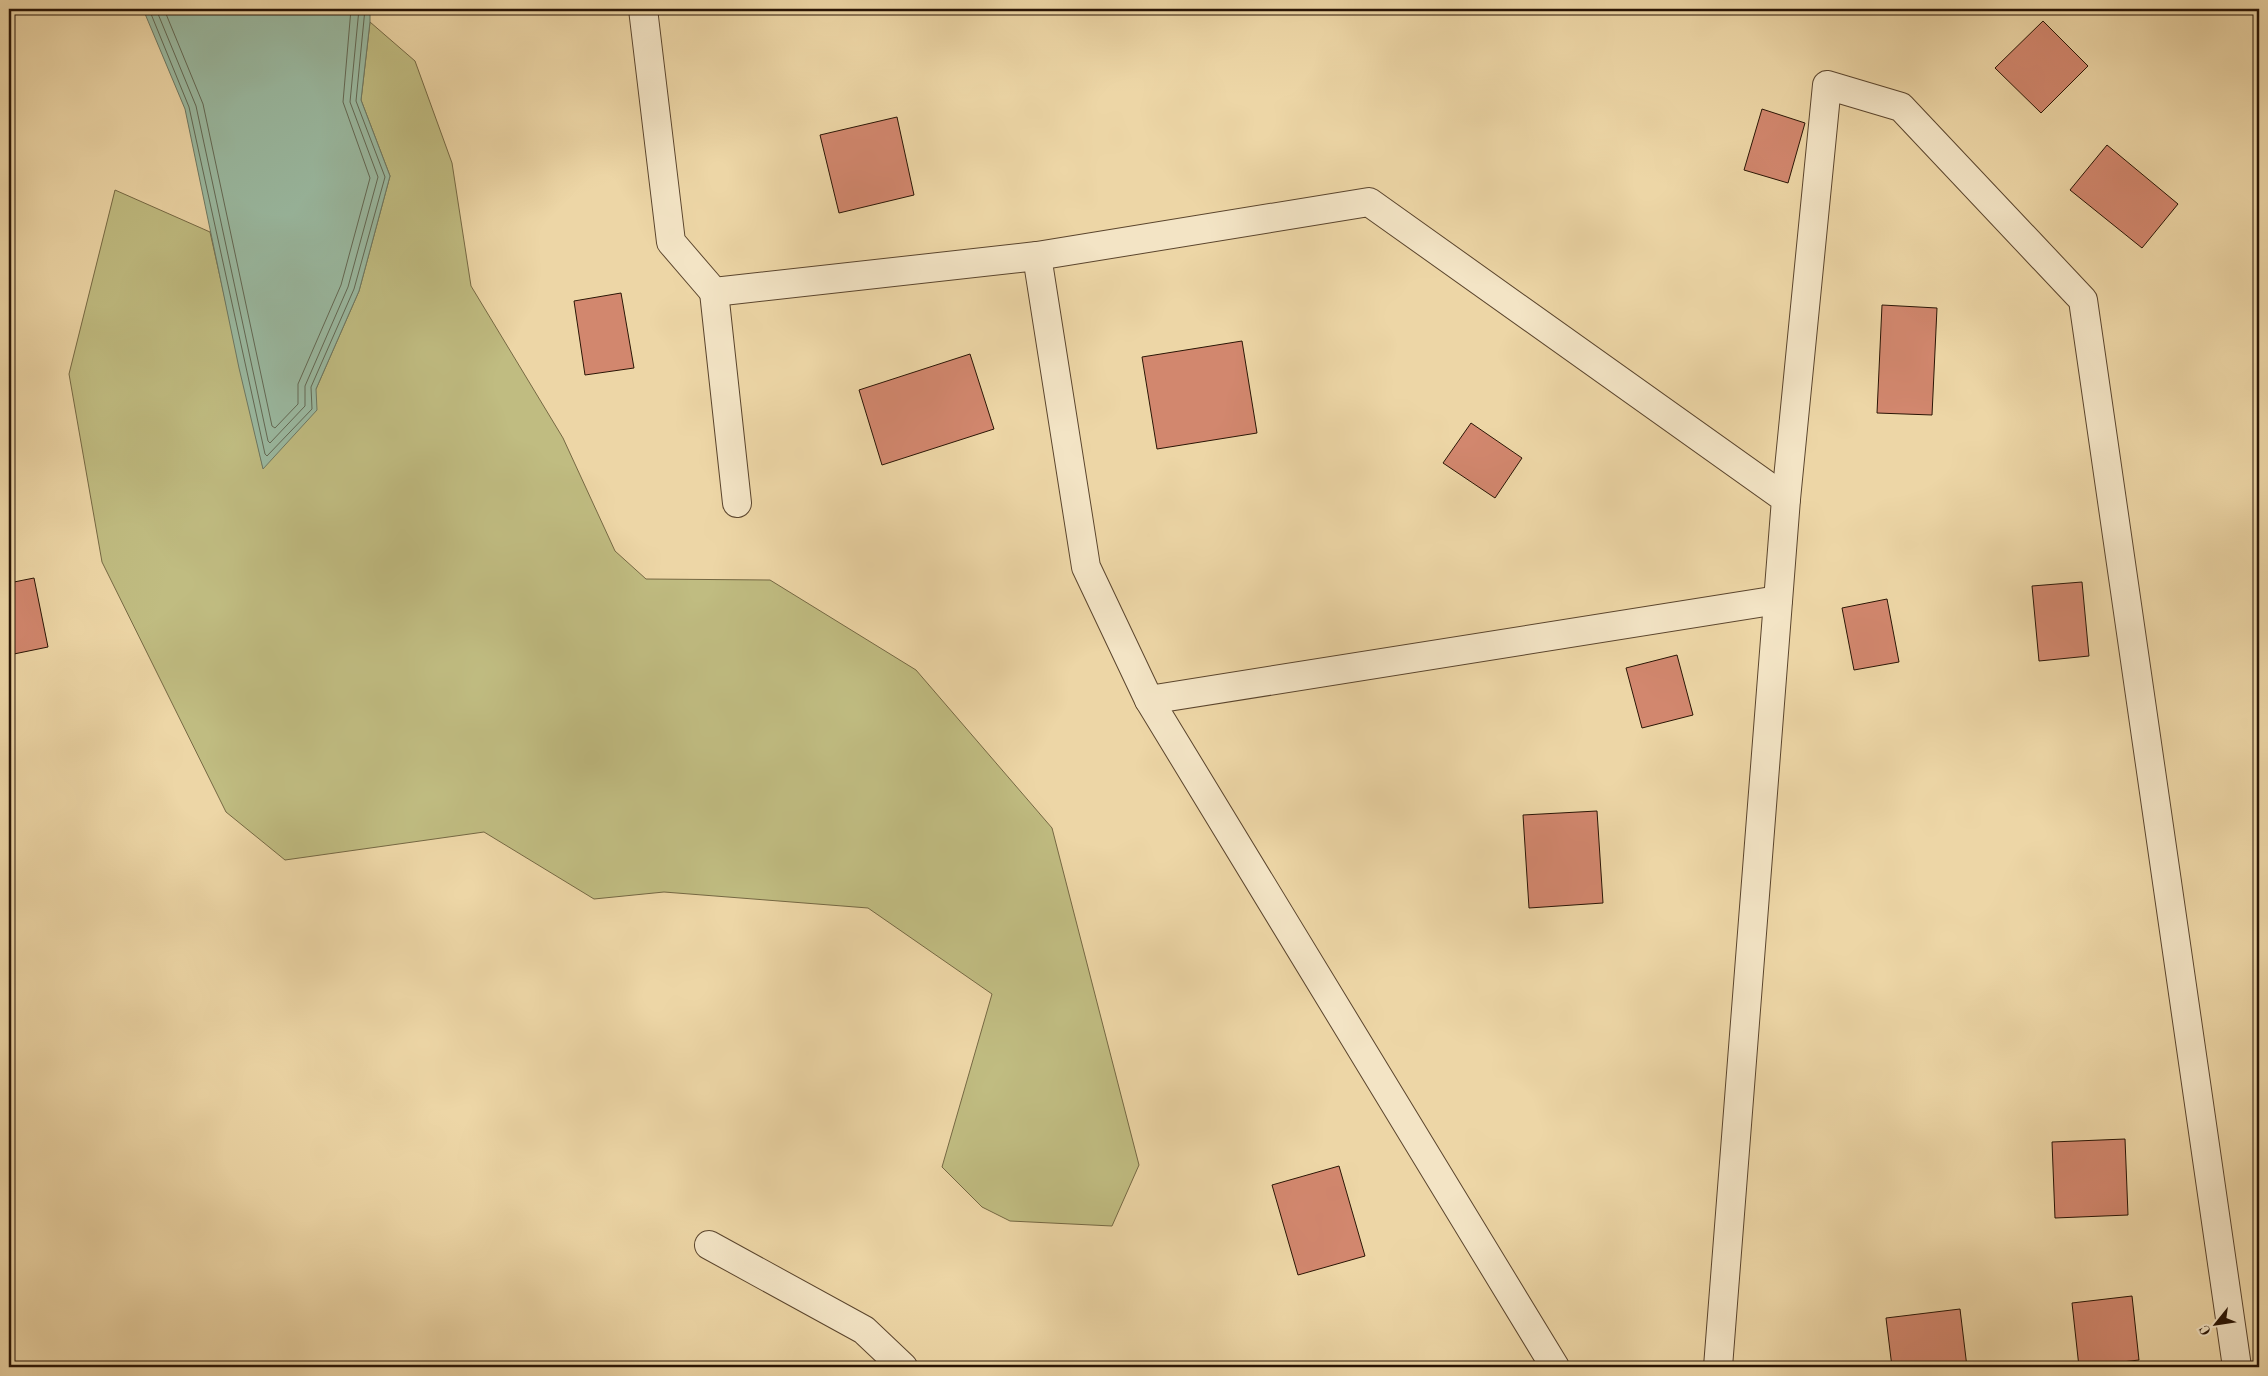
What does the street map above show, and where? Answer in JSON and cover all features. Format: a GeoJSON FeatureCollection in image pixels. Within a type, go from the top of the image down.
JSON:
{"type":"FeatureCollection","features":[{"type":"Feature","properties":{"kind":"street"},"geometry":{"type":"LineString","coordinates":[[643,9],[671,242],[714,292],[737,503]]}},
{"type":"Feature","properties":{"kind":"street"},"geometry":{"type":"LineString","coordinates":[[1718,1367],[1786,499],[1827,85],[1901,107],[2083,300],[2236,1367]]}},
{"type":"Feature","properties":{"kind":"street"},"geometry":{"type":"LineString","coordinates":[[714,292],[1036,256],[1369,202],[1786,499]]}},
{"type":"Feature","properties":{"kind":"street"},"geometry":{"type":"LineString","coordinates":[[1036,256],[1086,567],[1149,700],[1555,1367]]}},
{"type":"Feature","properties":{"kind":"street"},"geometry":{"type":"LineString","coordinates":[[1149,700],[1778,600]]}},
{"type":"Feature","properties":{"kind":"street"},"geometry":{"type":"LineString","coordinates":[[709,1245],[864,1330],[903,1367]]}},
{"type":"Feature","properties":{"kind":"shaded area"},"geometry":{"type":"Polygon","coordinates":[[[370,22],[415,61],[452,163],[471,286],[563,438],[615,551],[646,579],[770,580],[916,670],[1052,828],[1139,1165],[1112,1226],[1010,1221],[982,1207],[942,1167],[992,994],[868,908],[664,892],[594,899],[484,832],[285,860],[226,812],[102,562],[69,374],[115,190],[210,232],[263,468],[316,389],[359,291],[390,176],[361,100],[370,22]]]}},
{"type":"Feature","properties":{"kind":"water"},"geometry":{"type":"Polygon","coordinates":[[[143,9],[370,9],[361,100],[390,176],[359,291],[316,389],[317,410],[263,469],[239,368],[185,109],[143,9]]]}},
{"type":"Feature","properties":{"kind":"building"},"geometry":{"type":"Polygon","coordinates":[[[2043,21],[2088,66],[2041,113],[1995,68],[2043,21]]]}},
{"type":"Feature","properties":{"kind":"building"},"geometry":{"type":"Polygon","coordinates":[[[1762,109],[1805,123],[1788,183],[1744,170],[1762,109]]]}},
{"type":"Feature","properties":{"kind":"building"},"geometry":{"type":"Polygon","coordinates":[[[897,117],[914,195],[839,213],[820,135],[897,117]]]}},
{"type":"Feature","properties":{"kind":"building"},"geometry":{"type":"Polygon","coordinates":[[[2107,145],[2178,204],[2142,248],[2070,190],[2107,145]]]}},
{"type":"Feature","properties":{"kind":"building"},"geometry":{"type":"Polygon","coordinates":[[[621,293],[634,368],[585,375],[574,301],[621,293]]]}},
{"type":"Feature","properties":{"kind":"building"},"geometry":{"type":"Polygon","coordinates":[[[1882,305],[1937,308],[1932,415],[1877,413],[1882,305]]]}},
{"type":"Feature","properties":{"kind":"building"},"geometry":{"type":"Polygon","coordinates":[[[1242,341],[1257,433],[1157,449],[1142,357],[1242,341]]]}},
{"type":"Feature","properties":{"kind":"building"},"geometry":{"type":"Polygon","coordinates":[[[970,354],[994,429],[882,465],[859,390],[970,354]]]}},
{"type":"Feature","properties":{"kind":"building"},"geometry":{"type":"Polygon","coordinates":[[[1471,423],[1522,458],[1495,498],[1443,463],[1471,423]]]}},
{"type":"Feature","properties":{"kind":"building"},"geometry":{"type":"Polygon","coordinates":[[[34,578],[48,647],[9,655],[9,583],[34,578]]]}},
{"type":"Feature","properties":{"kind":"building"},"geometry":{"type":"Polygon","coordinates":[[[2082,582],[2089,656],[2039,661],[2032,586],[2082,582]]]}},
{"type":"Feature","properties":{"kind":"building"},"geometry":{"type":"Polygon","coordinates":[[[1887,599],[1899,662],[1854,670],[1842,608],[1887,599]]]}},
{"type":"Feature","properties":{"kind":"building"},"geometry":{"type":"Polygon","coordinates":[[[1677,655],[1693,715],[1642,728],[1626,668],[1677,655]]]}},
{"type":"Feature","properties":{"kind":"building"},"geometry":{"type":"Polygon","coordinates":[[[1597,811],[1603,903],[1529,908],[1523,815],[1597,811]]]}},
{"type":"Feature","properties":{"kind":"building"},"geometry":{"type":"Polygon","coordinates":[[[2125,1139],[2128,1215],[2055,1218],[2052,1142],[2125,1139]]]}},
{"type":"Feature","properties":{"kind":"building"},"geometry":{"type":"Polygon","coordinates":[[[1339,1166],[1365,1256],[1298,1275],[1272,1185],[1339,1166]]]}},
{"type":"Feature","properties":{"kind":"building"},"geometry":{"type":"Polygon","coordinates":[[[2132,1296],[2139,1360],[2079,1367],[2072,1303],[2132,1296]]]}},
{"type":"Feature","properties":{"kind":"building"},"geometry":{"type":"Polygon","coordinates":[[[1960,1309],[1967,1367],[1892,1367],[1886,1318],[1960,1309]]]}}]}
